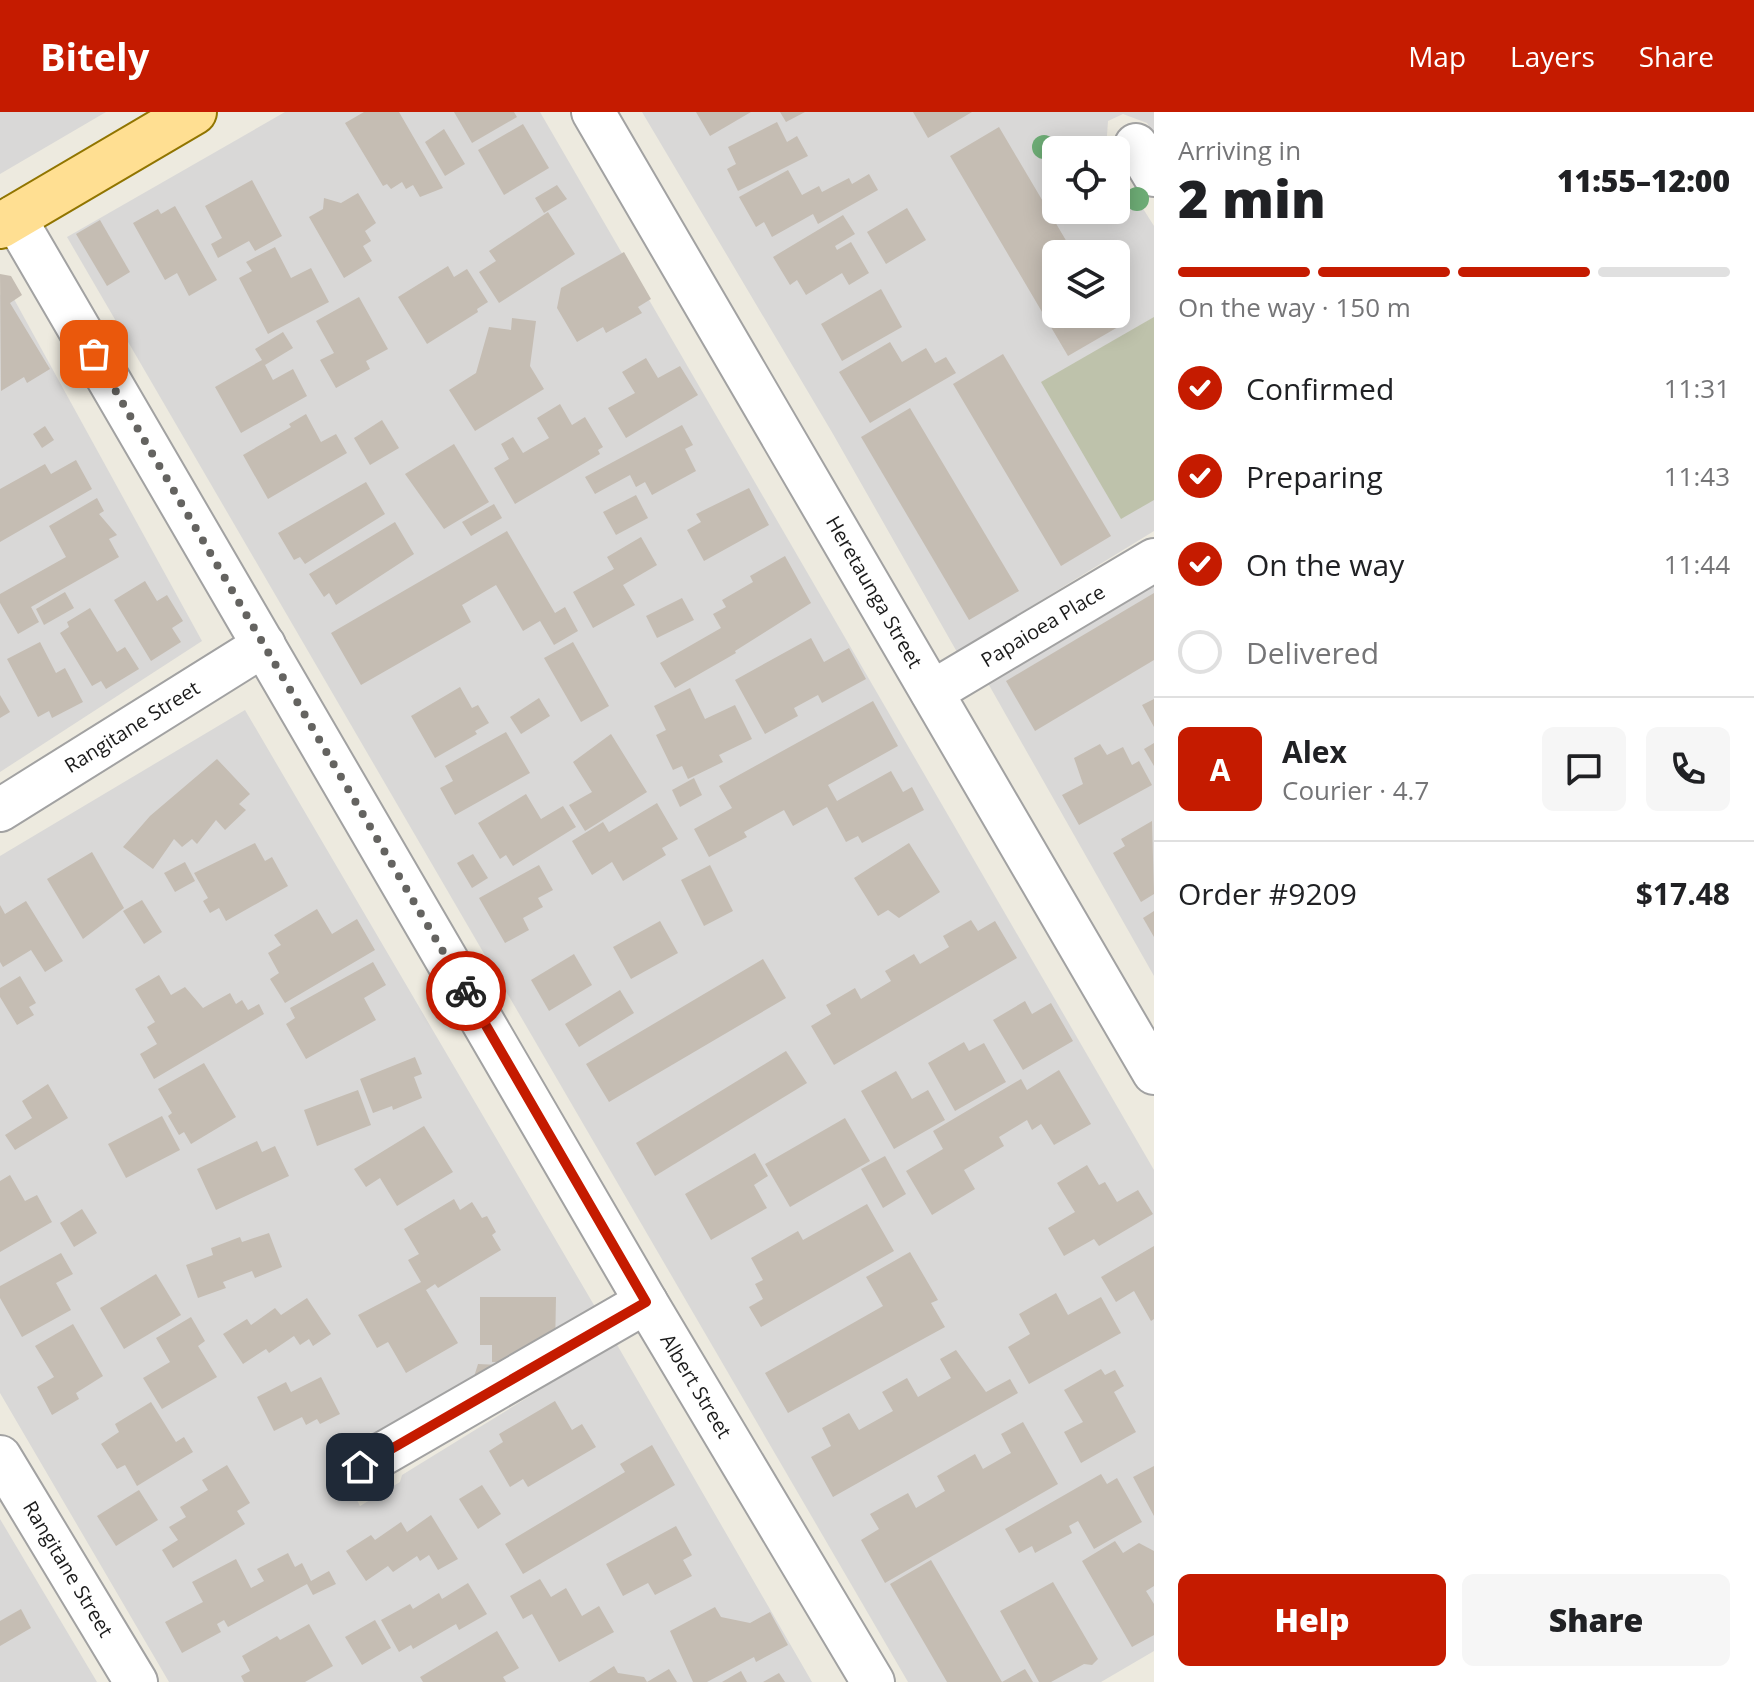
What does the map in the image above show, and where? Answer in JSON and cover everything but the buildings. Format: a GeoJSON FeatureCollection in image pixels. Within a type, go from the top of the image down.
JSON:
{"type":"FeatureCollection","features":[{"type":"Feature","properties":{"kind":"main road"},"geometry":{"type":"LineString","coordinates":[[7,222],[194,112]]}},
{"type":"Feature","properties":{"kind":"street","name":"Heretaunga Street"},"geometry":{"type":"LineString","coordinates":[[593,112],[1154,1073]]}},
{"type":"Feature","properties":{"kind":"street","name":"Albert Street"},"geometry":{"type":"LineString","coordinates":[[7,222],[264,645],[646,1302],[873,1682]]}},
{"type":"Feature","properties":{"kind":"street","name":"Papaioea Place"},"geometry":{"type":"LineString","coordinates":[[932,692],[1154,560]]}},
{"type":"Feature","properties":{"kind":"street","name":"Rangitane Street"},"geometry":{"type":"LineString","coordinates":[[0,810],[264,645]]}},
{"type":"Feature","properties":{"kind":"street"},"geometry":{"type":"LineString","coordinates":[[360,1467],[646,1302]]}},
{"type":"Feature","properties":{"kind":"street","name":"Rangitane Street"},"geometry":{"type":"LineString","coordinates":[[0,1457],[136,1682]]}},
{"type":"Feature","properties":{"kind":"shaded area"},"geometry":{"type":"Polygon","coordinates":[[[0,112],[106,112],[0,174],[0,112]]]}},
{"type":"Feature","properties":{"kind":"shaded area"},"geometry":{"type":"Polygon","coordinates":[[[285,112],[540,112],[1154,1170],[1154,1651],[1101,1682],[908,1682],[67,237],[285,112]]]}},
{"type":"Feature","properties":{"kind":"shaded area"},"geometry":{"type":"Polygon","coordinates":[[[642,112],[1154,112],[1154,134],[1147,123],[1123,114],[1108,121],[1107,136],[1042,136],[1042,224],[1130,224],[1130,188],[1154,226],[1154,531],[957,652],[833,434],[642,112]]]}},
{"type":"Feature","properties":{"kind":"shaded area"},"geometry":{"type":"Polygon","coordinates":[[[9,290],[202,641],[0,772],[0,295],[9,290]]]}},
{"type":"Feature","properties":{"kind":"shaded area"},"geometry":{"type":"Polygon","coordinates":[[[1154,317],[1154,500],[1121,519],[1041,382],[1154,317]]]}},
{"type":"Feature","properties":{"kind":"shaded area"},"geometry":{"type":"Polygon","coordinates":[[[1154,577],[1154,976],[985,678],[1154,577]]]}},
{"type":"Feature","properties":{"kind":"shaded area"},"geometry":{"type":"Polygon","coordinates":[[[245,710],[601,1317],[379,1441],[371,1432],[334,1455],[360,1506],[400,1482],[402,1475],[616,1343],[812,1682],[169,1682],[0,1393],[0,856],[245,710]]]}},
{"type":"Feature","properties":{"kind":"shaded area"},"geometry":{"type":"Polygon","coordinates":[[[0,1519],[97,1682],[0,1682],[0,1519]]]}},
{"type":"Feature","properties":{"kind":"way so far"},"geometry":{"type":"LineString","coordinates":[[94,354],[466,991]]}},
{"type":"Feature","properties":{"kind":"route"},"geometry":{"type":"LineString","coordinates":[[360,1467],[646,1302],[466,991]]}}]}
